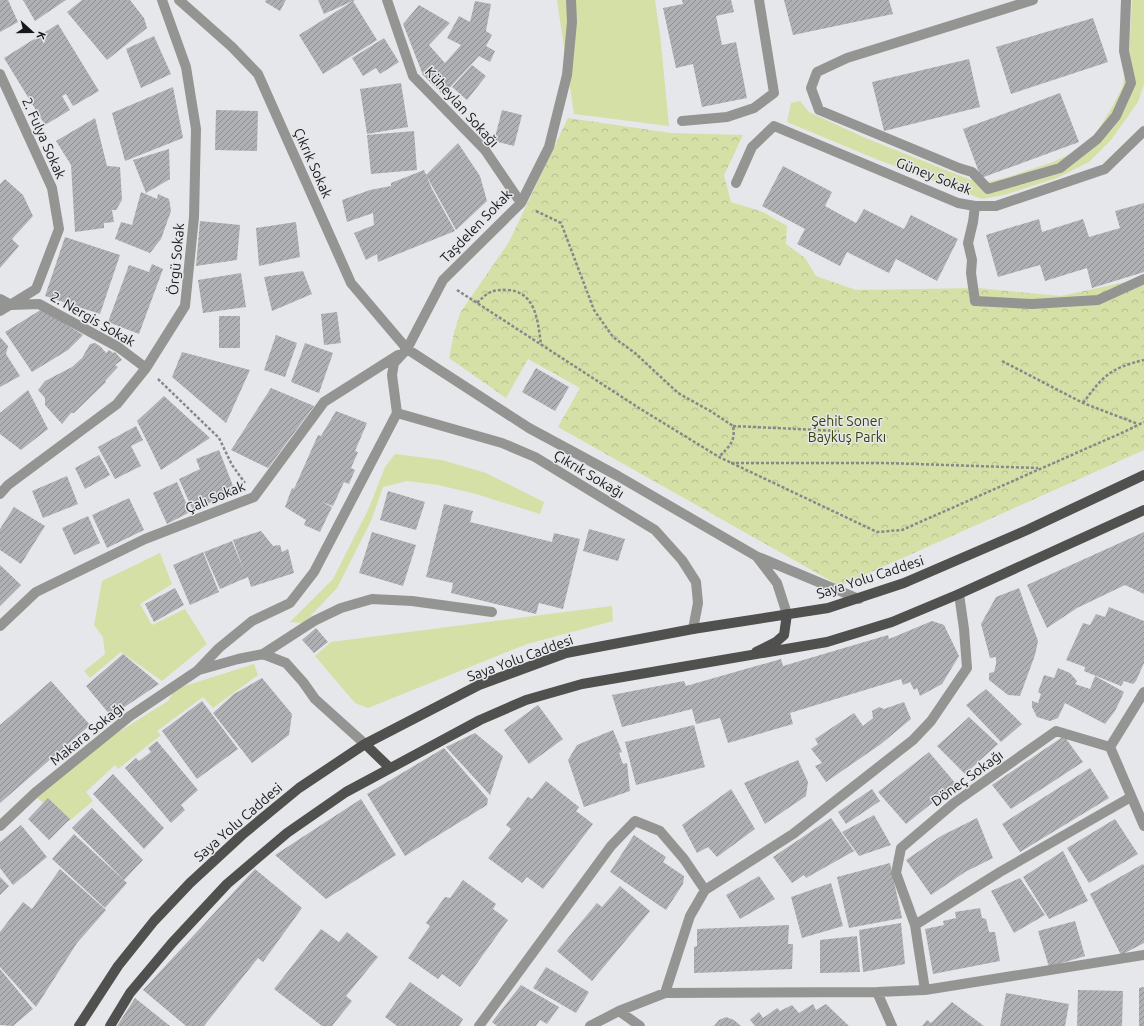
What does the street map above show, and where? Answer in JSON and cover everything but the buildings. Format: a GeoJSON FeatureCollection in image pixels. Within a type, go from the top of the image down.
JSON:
{"type":"FeatureCollection","features":[{"type":"Feature","properties":{"kind":"main road","name":"Saya Yolu Caddesi"},"geometry":{"type":"LineString","coordinates":[[80,1026],[118,966],[154,921],[190,883],[242,835],[299,788],[365,744],[479,685],[566,653],[693,629],[828,608],[918,578],[1034,527],[1144,475]]}},
{"type":"Feature","properties":{"kind":"main road"},"geometry":{"type":"LineString","coordinates":[[110,1026],[130,994],[172,943],[227,884],[287,833],[346,792],[480,720],[526,700],[582,684],[827,642],[892,622],[959,594],[1144,510]]}},
{"type":"Feature","properties":{"kind":"main road"},"geometry":{"type":"LineString","coordinates":[[748,656],[776,642],[784,635],[787,614]]}},
{"type":"Feature","properties":{"kind":"main road"},"geometry":{"type":"LineString","coordinates":[[365,744],[390,768]]}},
{"type":"Feature","properties":{"kind":"street","name":"Örgü Sokak"},"geometry":{"type":"LineString","coordinates":[[0,494],[8,485],[116,404],[146,368],[185,306],[194,217],[196,129],[186,67],[162,0]]}},
{"type":"Feature","properties":{"kind":"street","name":"Çıkrık Sokak"},"geometry":{"type":"LineString","coordinates":[[179,0],[232,47],[258,74],[351,283],[407,349],[529,428],[618,476],[756,556]]}},
{"type":"Feature","properties":{"kind":"street","name":"Küheylan Sokağı"},"geometry":{"type":"LineString","coordinates":[[387,0],[413,76],[485,150],[521,203]]}},
{"type":"Feature","properties":{"kind":"street","name":"Taşdelen Sokak"},"geometry":{"type":"LineString","coordinates":[[397,413],[392,375],[394,363],[407,349],[443,280],[521,203],[549,146],[567,75],[572,22],[571,0]]}},
{"type":"Feature","properties":{"kind":"street"},"geometry":{"type":"LineString","coordinates":[[682,121],[727,117],[754,108],[774,93],[759,0]]}},
{"type":"Feature","properties":{"kind":"street"},"geometry":{"type":"LineString","coordinates":[[1033,0],[847,58],[817,72],[811,88],[819,110],[972,172],[988,189],[1060,168],[1097,139],[1116,116],[1131,83],[1124,51],[1126,0]]}},
{"type":"Feature","properties":{"kind":"street","name":"2. Fulya Sokak"},"geometry":{"type":"LineString","coordinates":[[0,74],[52,188],[59,229],[36,289],[0,311]]}},
{"type":"Feature","properties":{"kind":"street","name":"Güney Sokak"},"geometry":{"type":"LineString","coordinates":[[736,184],[752,147],[774,126],[958,203],[975,206],[996,206],[1105,169],[1144,131]]}},
{"type":"Feature","properties":{"kind":"street"},"geometry":{"type":"LineString","coordinates":[[975,206],[968,243],[972,260],[971,273],[975,301],[1032,304],[1098,300],[1144,279]]}},
{"type":"Feature","properties":{"kind":"street"},"geometry":{"type":"LineString","coordinates":[[0,299],[11,305]]}},
{"type":"Feature","properties":{"kind":"street","name":"2. Nergis Sokak"},"geometry":{"type":"LineString","coordinates":[[11,305],[39,304],[118,347],[146,368]]}},
{"type":"Feature","properties":{"kind":"street","name":"Çalı Sokak"},"geometry":{"type":"LineString","coordinates":[[0,626],[36,592],[145,539],[254,497],[324,402],[407,349]]}},
{"type":"Feature","properties":{"kind":"street"},"geometry":{"type":"LineString","coordinates":[[197,671],[219,648],[252,620],[290,603],[314,572],[397,413]]}},
{"type":"Feature","properties":{"kind":"street","name":"Çıkrık Sokağı"},"geometry":{"type":"LineString","coordinates":[[397,413],[502,443],[535,457],[655,530],[682,560],[696,582],[698,604],[693,629]]}},
{"type":"Feature","properties":{"kind":"street"},"geometry":{"type":"LineString","coordinates":[[756,556],[859,598]]}},
{"type":"Feature","properties":{"kind":"street"},"geometry":{"type":"LineString","coordinates":[[756,556],[777,583],[787,614]]}},
{"type":"Feature","properties":{"kind":"street"},"geometry":{"type":"LineString","coordinates":[[665,993],[690,916],[705,890],[793,834],[913,740],[931,721],[967,668],[964,629],[959,594]]}},
{"type":"Feature","properties":{"kind":"street"},"geometry":{"type":"LineString","coordinates":[[197,671],[238,659],[263,654],[314,622],[341,608],[372,599],[412,601],[492,612]]}},
{"type":"Feature","properties":{"kind":"street"},"geometry":{"type":"LineString","coordinates":[[263,654],[286,664],[303,682],[315,699],[365,744]]}},
{"type":"Feature","properties":{"kind":"street","name":"Makara Sokağı"},"geometry":{"type":"LineString","coordinates":[[0,826],[36,792],[130,716],[197,671]]}},
{"type":"Feature","properties":{"kind":"street"},"geometry":{"type":"LineString","coordinates":[[1144,692],[1110,747],[1144,826]]}},
{"type":"Feature","properties":{"kind":"street","name":"Döneç Sokağı"},"geometry":{"type":"LineString","coordinates":[[925,990],[915,925],[896,873],[901,848],[954,803],[1056,732],[1110,747]]}},
{"type":"Feature","properties":{"kind":"street"},"geometry":{"type":"LineString","coordinates":[[915,925],[1000,872],[1131,797]]}},
{"type":"Feature","properties":{"kind":"street"},"geometry":{"type":"LineString","coordinates":[[478,1026],[611,846],[636,821],[660,831],[684,859],[705,890]]}},
{"type":"Feature","properties":{"kind":"street"},"geometry":{"type":"LineString","coordinates":[[590,1026],[619,1011],[665,993],[877,992],[925,990],[1144,955]]}},
{"type":"Feature","properties":{"kind":"street"},"geometry":{"type":"LineString","coordinates":[[877,992],[892,1026]]}},
{"type":"Feature","properties":{"kind":"street"},"geometry":{"type":"LineString","coordinates":[[619,1011],[640,1026]]}},
{"type":"Feature","properties":{"kind":"path"},"geometry":{"type":"LineString","coordinates":[[521,203],[561,223],[594,310],[613,337],[635,353],[678,393],[712,412],[733,426],[839,431]]}},
{"type":"Feature","properties":{"kind":"path"},"geometry":{"type":"LineString","coordinates":[[443,280],[541,345],[718,457],[877,532],[902,530],[1144,422]]}},
{"type":"Feature","properties":{"kind":"path"},"geometry":{"type":"LineString","coordinates":[[477,303],[486,295],[496,290],[511,290],[521,293],[528,299],[535,312],[541,345]]}},
{"type":"Feature","properties":{"kind":"path"},"geometry":{"type":"LineString","coordinates":[[1083,403],[1099,381],[1111,372],[1126,364],[1144,360]]}},
{"type":"Feature","properties":{"kind":"path"},"geometry":{"type":"LineString","coordinates":[[1002,361],[1083,403],[1138,424]]}},
{"type":"Feature","properties":{"kind":"path"},"geometry":{"type":"LineString","coordinates":[[146,368],[219,438],[232,465],[254,497]]}},
{"type":"Feature","properties":{"kind":"path"},"geometry":{"type":"LineString","coordinates":[[718,457],[729,445],[735,435],[733,426]]}},
{"type":"Feature","properties":{"kind":"path"},"geometry":{"type":"LineString","coordinates":[[731,463],[885,463],[1041,468]]}},
{"type":"Feature","properties":{"kind":"green space"},"geometry":{"type":"Polygon","coordinates":[[[557,0],[655,0],[660,34],[669,126],[574,114],[557,0]]]}},
{"type":"Feature","properties":{"kind":"green space"},"geometry":{"type":"Polygon","coordinates":[[[1132,0],[1144,0],[1144,84],[1138,102],[1111,140],[1089,162],[1057,178],[1004,195],[982,199],[876,159],[787,122],[791,103],[800,101],[809,112],[863,137],[971,180],[987,182],[1005,178],[1053,162],[1080,149],[1093,138],[1122,88],[1129,58],[1132,0]]]}},
{"type":"Feature","properties":{"kind":"green space","name":"Şehit Soner Baykuş Parkı"},"geometry":{"type":"Polygon","coordinates":[[[568,118],[671,133],[743,135],[724,175],[731,202],[763,212],[787,226],[786,244],[805,258],[816,276],[856,290],[977,288],[1061,296],[1144,278],[1144,450],[840,586],[558,427],[580,388],[528,359],[506,398],[449,358],[454,333],[460,313],[509,242],[568,118]]]}},
{"type":"Feature","properties":{"kind":"green space"},"geometry":{"type":"Polygon","coordinates":[[[395,454],[442,460],[486,473],[544,502],[540,514],[476,494],[438,485],[407,481],[383,487],[371,521],[337,588],[304,623],[290,622],[333,579],[369,508],[385,467],[395,454]]]}},
{"type":"Feature","properties":{"kind":"green space"},"geometry":{"type":"Polygon","coordinates":[[[160,553],[172,584],[140,604],[152,625],[185,609],[207,644],[162,681],[121,652],[90,678],[84,671],[105,654],[103,637],[94,625],[102,581],[160,553]]]}},
{"type":"Feature","properties":{"kind":"green space"},"geometry":{"type":"Polygon","coordinates":[[[612,606],[613,621],[527,644],[368,708],[355,703],[315,656],[331,642],[612,606]]]}},
{"type":"Feature","properties":{"kind":"green space"},"geometry":{"type":"Polygon","coordinates":[[[254,664],[258,675],[213,708],[203,697],[157,731],[161,735],[118,769],[115,765],[86,792],[93,801],[68,822],[36,797],[106,740],[168,701],[175,689],[254,664]]]}}]}
